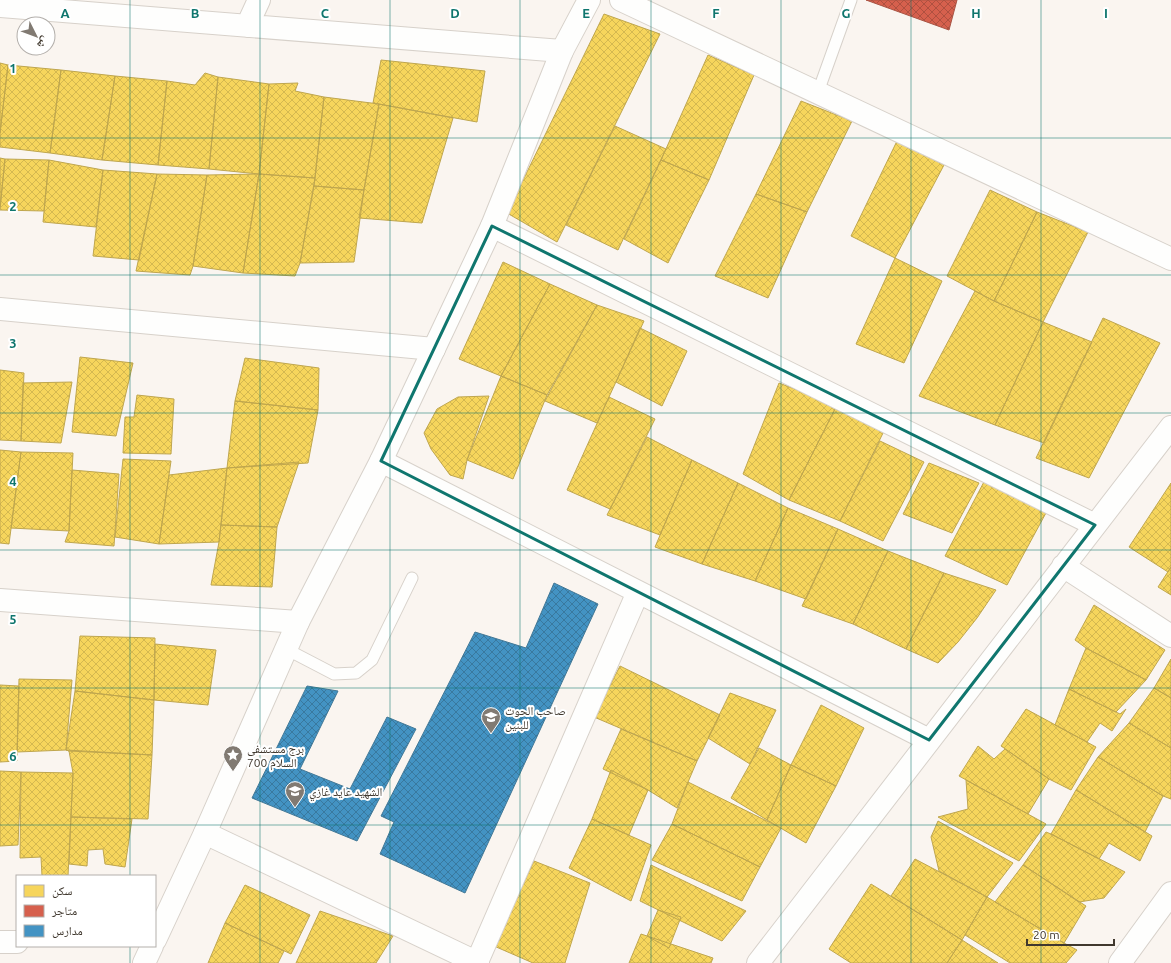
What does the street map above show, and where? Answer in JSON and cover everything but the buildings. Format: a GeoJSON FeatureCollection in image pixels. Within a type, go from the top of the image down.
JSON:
{"type":"FeatureCollection","features":[{"type":"Feature","properties":{"kind":"street"},"geometry":{"type":"LineString","coordinates":[[247,26],[259,0]]}},
{"type":"Feature","properties":{"kind":"street"},"geometry":{"type":"LineString","coordinates":[[156,938],[205,833],[298,622],[381,461],[492,226],[562,51],[589,0]]}},
{"type":"Feature","properties":{"kind":"street"},"geometry":{"type":"LineString","coordinates":[[620,0],[1171,259]]}},
{"type":"Feature","properties":{"kind":"street"},"geometry":{"type":"LineString","coordinates":[[0,6],[562,51]]}},
{"type":"Feature","properties":{"kind":"street"},"geometry":{"type":"LineString","coordinates":[[492,226],[1095,525]]}},
{"type":"Feature","properties":{"kind":"street"},"geometry":{"type":"LineString","coordinates":[[0,309],[434,349]]}},
{"type":"Feature","properties":{"kind":"street"},"geometry":{"type":"LineString","coordinates":[[758,963],[1171,427]]}},
{"type":"Feature","properties":{"kind":"street"},"geometry":{"type":"LineString","coordinates":[[381,461],[929,740]]}},
{"type":"Feature","properties":{"kind":"street"},"geometry":{"type":"LineString","coordinates":[[1063,566],[1171,636]]}},
{"type":"Feature","properties":{"kind":"street"},"geometry":{"type":"LineString","coordinates":[[205,833],[456,958],[478,963],[638,592]]}},
{"type":"Feature","properties":{"kind":"street"},"geometry":{"type":"LineString","coordinates":[[0,600],[298,622]]}},
{"type":"Feature","properties":{"kind":"street"},"geometry":{"type":"LineString","coordinates":[[1120,963],[1171,893]]}},
{"type":"Feature","properties":{"kind":"street"},"geometry":{"type":"LineString","coordinates":[[0,942],[16,942]]}},
{"type":"Feature","properties":{"kind":"street"},"geometry":{"type":"LineString","coordinates":[[144,963],[152,947]]}},
{"type":"Feature","properties":{"kind":"lane"},"geometry":{"type":"LineString","coordinates":[[818,92],[851,0]]}},
{"type":"Feature","properties":{"kind":"lane"},"geometry":{"type":"LineString","coordinates":[[286,649],[334,674],[356,673],[372,660],[412,578]]}},
{"type":"Feature","properties":{"kind":"highlighted area"},"geometry":{"type":"Polygon","coordinates":[[[492,226],[1095,525],[929,740],[381,461],[492,226]]]}},
{"type":"Feature","properties":{"kind":"place","name":"صاحب الحوت للبنين"},"geometry":{"type":"Point","coordinates":[491,734]}},
{"type":"Feature","properties":{"kind":"place","name":"برج مستشفى السلام 700"},"geometry":{"type":"Point","coordinates":[233,772]}},
{"type":"Feature","properties":{"kind":"place","name":"الشهيد عايد غازي"},"geometry":{"type":"Point","coordinates":[295,808]}}]}
